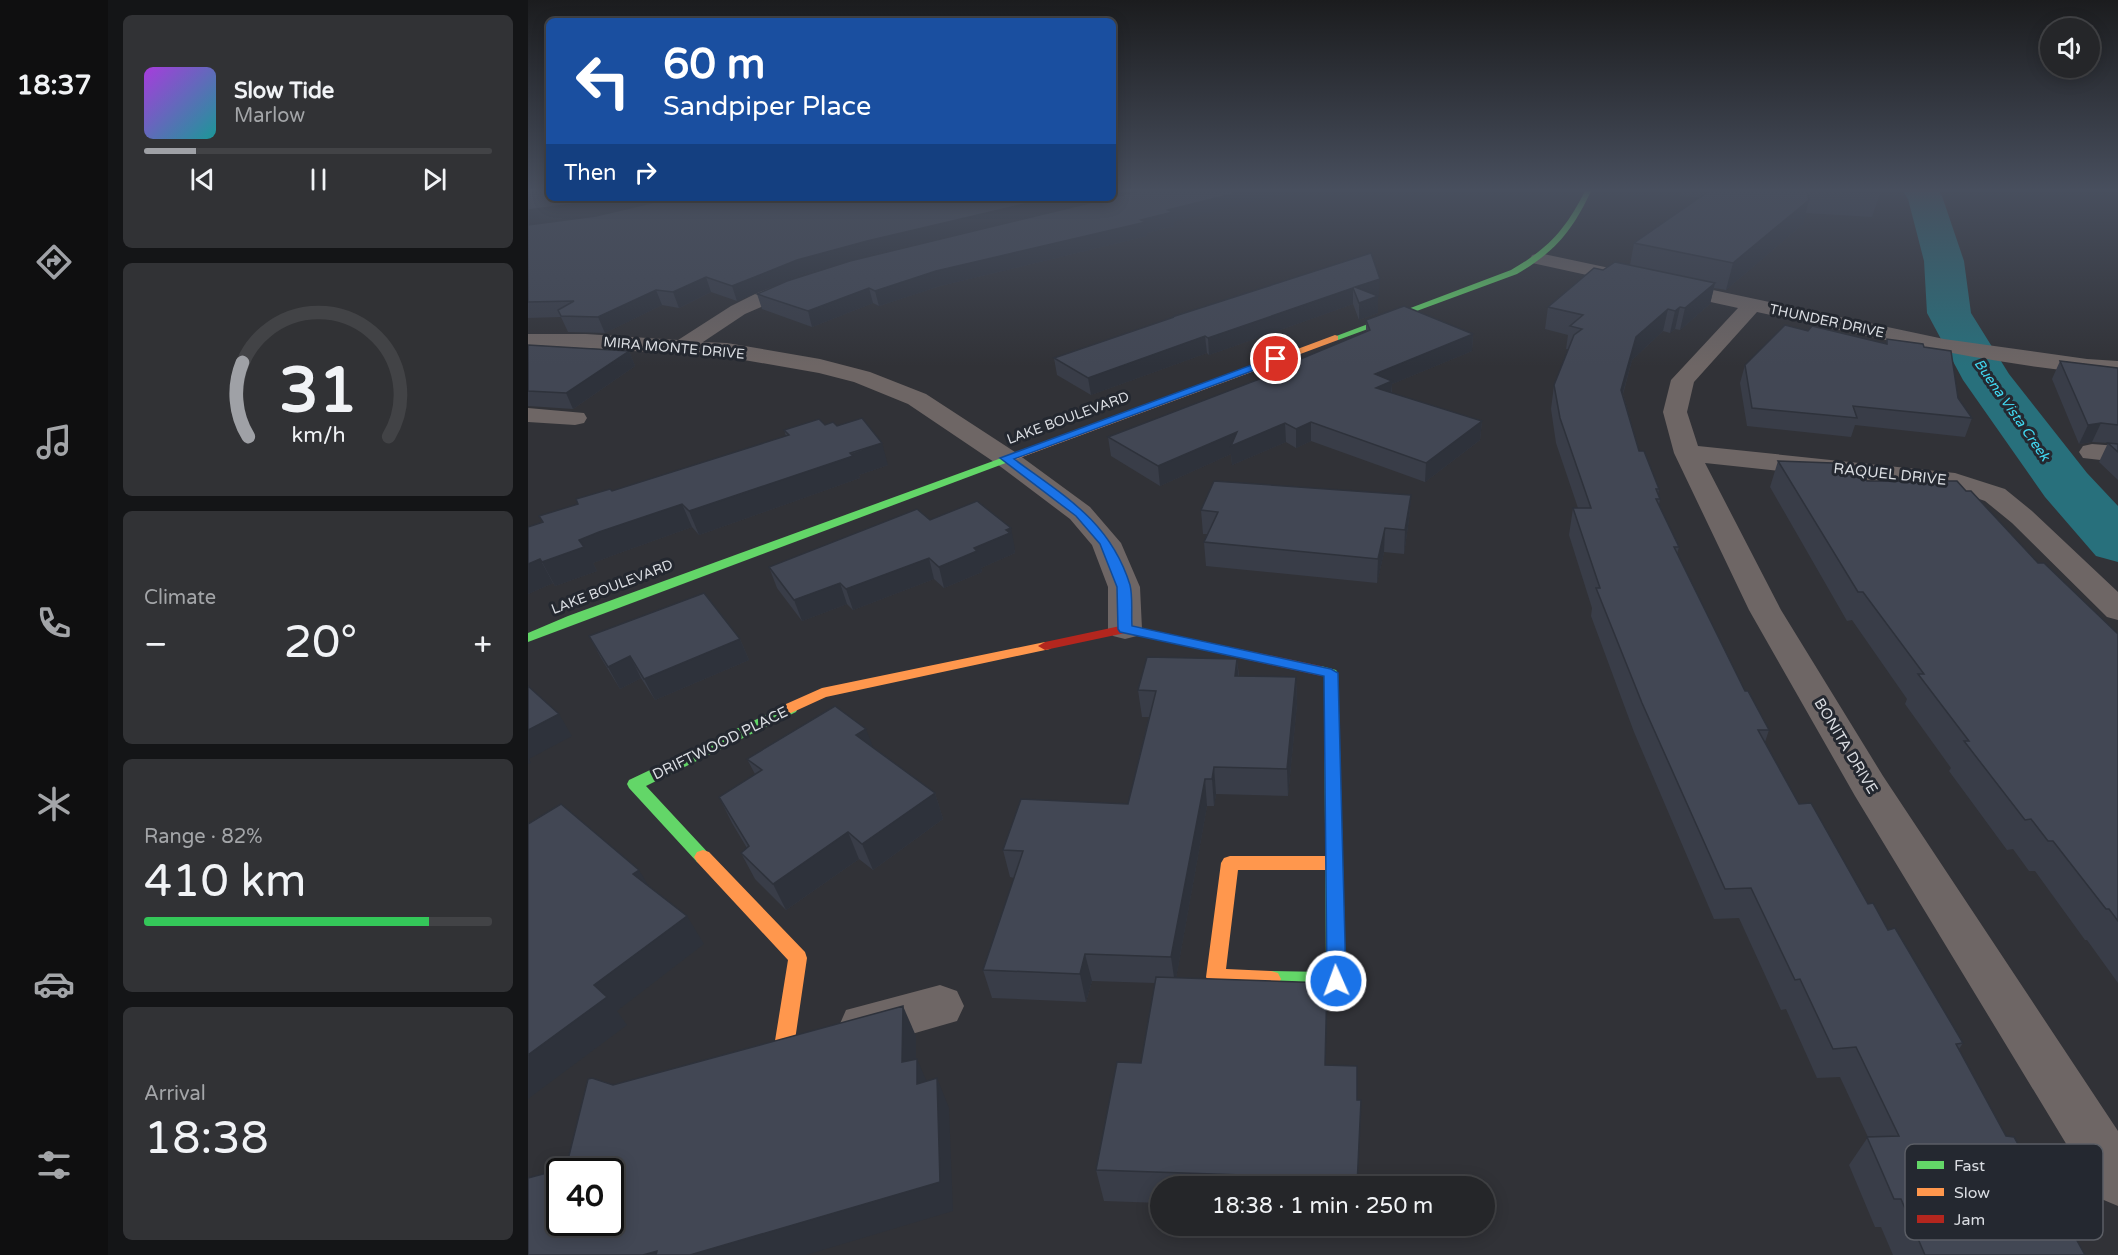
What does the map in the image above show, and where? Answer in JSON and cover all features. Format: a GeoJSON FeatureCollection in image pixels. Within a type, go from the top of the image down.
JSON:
{"type":"FeatureCollection","features":[{"type":"Feature","properties":{"kind":"main road","name":"LAKE BOULEVARD"},"geometry":{"type":"LineString","coordinates":[[528,638],[595,610],[1514,272],[1551,250]]}},
{"type":"Feature","properties":{"kind":"main road"},"geometry":{"type":"LineString","coordinates":[[1125,629],[1331,673],[1336,981],[1216,977],[1230,863],[1334,863]]}},
{"type":"Feature","properties":{"kind":"main road","name":"DRIFTWOOD PLACE"},"geometry":{"type":"LineString","coordinates":[[784,1047],[798,958],[635,784],[822,693],[1125,629]]}},
{"type":"Feature","properties":{"kind":"street","name":"THUNDER DRIVE"},"geometry":{"type":"LineString","coordinates":[[1539,259],[1944,346],[2087,366],[2118,368]]}},
{"type":"Feature","properties":{"kind":"street"},"geometry":{"type":"LineString","coordinates":[[682,348],[706,328],[741,307],[771,293],[815,278]]}},
{"type":"Feature","properties":{"kind":"street","name":"BONITA DRIVE"},"geometry":{"type":"LineString","coordinates":[[1752,305],[1683,380],[1675,412],[1686,453],[1765,610],[1852,757],[2096,1144]]}},
{"type":"Feature","properties":{"kind":"street","name":"MIRA MONTE DRIVE"},"geometry":{"type":"LineString","coordinates":[[528,342],[586,341],[727,351],[820,366],[862,377],[918,399],[1006,458],[1080,513],[1106,543],[1124,587],[1125,629]]}},
{"type":"Feature","properties":{"kind":"street"},"geometry":{"type":"LineString","coordinates":[[528,415],[575,418]]}},
{"type":"Feature","properties":{"kind":"street"},"geometry":{"type":"LineString","coordinates":[[2092,452],[2118,454]]}},
{"type":"Feature","properties":{"kind":"street","name":"RAQUEL DRIVE"},"geometry":{"type":"LineString","coordinates":[[1686,453],[1912,475],[1955,481],[1995,495],[2022,517],[2118,610]]}},
{"type":"Feature","properties":{"kind":"street"},"geometry":{"type":"LineString","coordinates":[[738,1060],[940,1006]]}},
{"type":"Feature","properties":{"kind":"street","name":"BONITA DRIVE"},"geometry":{"type":"LineString","coordinates":[[2103,1155],[2118,1179]]}},
{"type":"Feature","properties":{"kind":"building"},"geometry":{"type":"Polygon","coordinates":[[[528,250],[835,250],[797,260],[732,286],[706,277],[673,292],[656,290],[598,317],[561,316],[558,310],[574,301],[528,302],[528,250]]]}},
{"type":"Feature","properties":{"kind":"building"},"geometry":{"type":"Polygon","coordinates":[[[897,250],[1028,250],[936,271],[875,291],[869,288],[808,311],[757,294],[787,281],[850,261],[897,250]]]}},
{"type":"Feature","properties":{"kind":"building"},"geometry":{"type":"Polygon","coordinates":[[[1667,250],[1749,250],[1733,263],[1667,250]]]}},
{"type":"Feature","properties":{"kind":"building"},"geometry":{"type":"Polygon","coordinates":[[[1371,253],[1380,279],[1355,287],[1378,296],[1359,303],[1353,288],[1208,338],[1205,336],[1088,378],[1054,358],[1174,317],[1172,317],[1371,253]]]}},
{"type":"Feature","properties":{"kind":"building"},"geometry":{"type":"Polygon","coordinates":[[[1615,262],[1715,283],[1685,308],[1680,307],[1675,311],[1668,309],[1636,337],[1621,390],[1639,451],[1644,451],[1659,489],[1656,489],[1660,499],[1656,499],[1679,547],[1674,547],[1745,691],[1748,691],[1769,730],[1758,730],[1799,804],[1811,803],[1868,904],[1873,903],[1888,930],[1895,928],[1963,1043],[1956,1044],[2006,1136],[2014,1137],[2018,1144],[1905,1144],[1905,1208],[1901,1199],[1894,1199],[1867,1137],[1899,1136],[1856,1047],[1833,1049],[1800,979],[1795,980],[1751,888],[1725,889],[1642,703],[1596,588],[1600,588],[1573,508],[1591,508],[1560,418],[1554,385],[1574,335],[1582,329],[1570,326],[1583,315],[1548,307],[1594,268],[1603,270],[1615,262]]]}},
{"type":"Feature","properties":{"kind":"building"},"geometry":{"type":"Polygon","coordinates":[[[1404,306],[1473,334],[1375,374],[1392,381],[1376,388],[1482,421],[1426,463],[1311,422],[1296,429],[1285,423],[1231,446],[1237,432],[1158,466],[1108,437],[1278,372],[1274,370],[1370,330],[1366,320],[1404,306]]]}},
{"type":"Feature","properties":{"kind":"building"},"geometry":{"type":"Polygon","coordinates":[[[1785,325],[1808,331],[1812,326],[1887,344],[1887,339],[1951,351],[1958,398],[1972,418],[1853,406],[1857,418],[1752,408],[1745,365],[1785,325]]]}},
{"type":"Feature","properties":{"kind":"building"},"geometry":{"type":"Polygon","coordinates":[[[528,345],[629,351],[566,393],[528,391],[528,345]]]}},
{"type":"Feature","properties":{"kind":"building"},"geometry":{"type":"Polygon","coordinates":[[[2060,361],[2118,368],[2118,425],[2101,423],[2088,425],[2060,361]]]}},
{"type":"Feature","properties":{"kind":"building"},"geometry":{"type":"Polygon","coordinates":[[[862,418],[882,443],[850,453],[853,456],[689,511],[682,504],[599,532],[579,540],[584,547],[542,562],[540,559],[528,564],[528,527],[543,522],[539,516],[578,504],[576,499],[610,489],[612,491],[789,435],[784,430],[819,419],[825,425],[833,422],[837,426],[862,418]]]}},
{"type":"Feature","properties":{"kind":"building"},"geometry":{"type":"Polygon","coordinates":[[[2108,443],[2118,444],[2118,452],[2108,443]]]}},
{"type":"Feature","properties":{"kind":"building"},"geometry":{"type":"Polygon","coordinates":[[[1778,461],[1833,463],[1839,472],[1861,472],[1867,481],[1957,481],[1966,491],[1971,491],[2038,563],[2044,563],[2118,634],[2118,921],[2053,841],[2048,841],[2031,819],[2025,820],[1964,741],[1969,741],[1918,674],[1924,674],[1863,592],[1858,592],[1778,461]]]}},
{"type":"Feature","properties":{"kind":"building"},"geometry":{"type":"Polygon","coordinates":[[[1214,481],[1411,495],[1405,530],[1385,528],[1378,559],[1204,542],[1218,512],[1201,510],[1214,481]]]}},
{"type":"Feature","properties":{"kind":"building"},"geometry":{"type":"Polygon","coordinates":[[[977,501],[1011,528],[1006,530],[1010,533],[974,548],[977,551],[939,567],[929,558],[846,589],[840,583],[794,600],[769,567],[917,509],[930,520],[977,501]]]}},
{"type":"Feature","properties":{"kind":"building"},"geometry":{"type":"Polygon","coordinates":[[[704,593],[740,639],[644,679],[630,656],[608,667],[589,636],[704,593]]]}},
{"type":"Feature","properties":{"kind":"building"},"geometry":{"type":"Polygon","coordinates":[[[1147,657],[1237,659],[1235,676],[1296,677],[1287,769],[1214,767],[1212,779],[1205,779],[1171,957],[1085,954],[1080,974],[983,970],[1023,851],[1003,850],[1021,799],[1128,804],[1156,691],[1138,690],[1147,657]]]}},
{"type":"Feature","properties":{"kind":"building"},"geometry":{"type":"Polygon","coordinates":[[[528,686],[559,714],[528,730],[528,686]]]}},
{"type":"Feature","properties":{"kind":"building"},"geometry":{"type":"Polygon","coordinates":[[[835,706],[866,729],[856,735],[935,793],[862,844],[848,832],[773,884],[741,853],[749,846],[719,797],[762,770],[747,759],[835,706]]]}},
{"type":"Feature","properties":{"kind":"building"},"geometry":{"type":"Polygon","coordinates":[[[561,804],[639,870],[633,874],[687,916],[594,985],[607,997],[528,1055],[528,824],[561,804]]]}},
{"type":"Feature","properties":{"kind":"building"},"geometry":{"type":"Polygon","coordinates":[[[1156,977],[1327,983],[1325,1065],[1357,1066],[1357,1100],[1361,1100],[1357,1176],[1275,1176],[1096,1170],[1117,1062],[1141,1063],[1156,977]]]}},
{"type":"Feature","properties":{"kind":"building"},"geometry":{"type":"Polygon","coordinates":[[[903,1006],[902,1062],[917,1059],[917,1084],[937,1078],[940,1182],[690,1255],[656,1255],[657,1251],[643,1255],[528,1255],[528,1178],[546,1173],[546,1236],[624,1236],[624,1158],[568,1158],[588,1079],[592,1078],[613,1085],[903,1006]]]}},
{"type":"Feature","properties":{"kind":"building"},"geometry":{"type":"Polygon","coordinates":[[[1919,1240],[2077,1240],[2085,1255],[1925,1255],[1919,1240]]]}},
{"type":"Feature","properties":{"kind":"waterway","name":"Buena Vista Creek"},"geometry":{"type":"LineString","coordinates":[[1941,250],[1944,261],[1949,313],[1988,380],[2066,485],[2118,543]]}},
{"type":"Feature","properties":{"kind":"traffic: fast"},"geometry":{"type":"LineString","coordinates":[[1335,338],[1514,272],[1548,250]]}},
{"type":"Feature","properties":{"kind":"traffic: fast"},"geometry":{"type":"LineString","coordinates":[[528,638],[573,619],[1007,459]]}},
{"type":"Feature","properties":{"kind":"traffic: fast"},"geometry":{"type":"LineString","coordinates":[[1271,979],[1336,981],[1331,673],[1321,671]]}},
{"type":"Feature","properties":{"kind":"traffic: fast"},"geometry":{"type":"LineString","coordinates":[[703,857],[635,784],[791,708]]}},
{"type":"Feature","properties":{"kind":"traffic: slow"},"geometry":{"type":"LineString","coordinates":[[1007,459],[1335,338]]}},
{"type":"Feature","properties":{"kind":"traffic: slow"},"geometry":{"type":"LineString","coordinates":[[791,708],[822,693],[1045,646]]}},
{"type":"Feature","properties":{"kind":"traffic: slow"},"geometry":{"type":"LineString","coordinates":[[703,857],[798,958],[784,1047]]}},
{"type":"Feature","properties":{"kind":"traffic: slow"},"geometry":{"type":"LineString","coordinates":[[1271,979],[1216,977],[1230,863],[1334,863]]}},
{"type":"Feature","properties":{"kind":"traffic: jam"},"geometry":{"type":"LineString","coordinates":[[1045,646],[1125,629],[1321,671]]}},
{"type":"Feature","properties":{"kind":"route"},"geometry":{"type":"LineString","coordinates":[[1276,359],[1006,458],[1080,513],[1106,543],[1124,587],[1125,629],[1331,673],[1336,981]]}}]}
